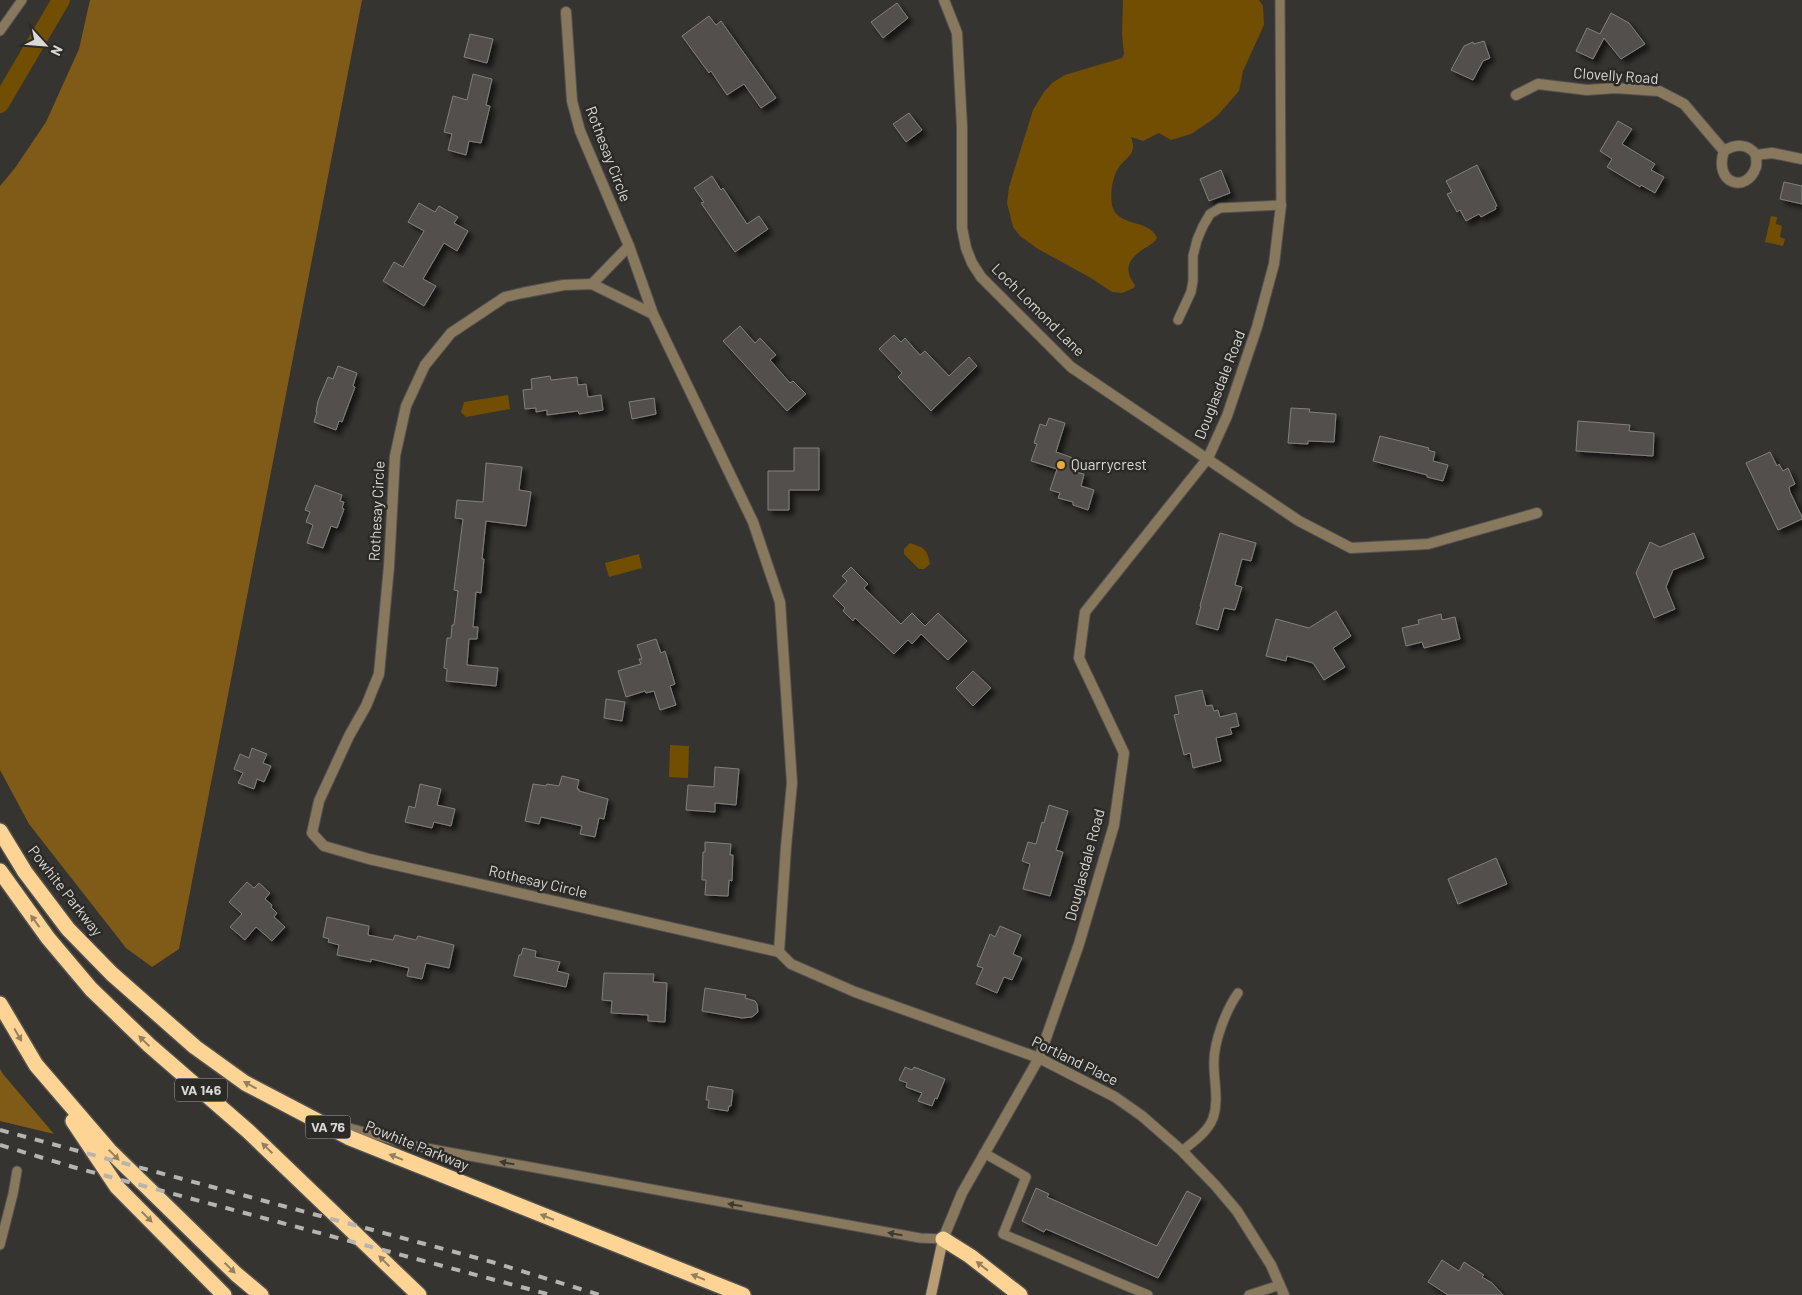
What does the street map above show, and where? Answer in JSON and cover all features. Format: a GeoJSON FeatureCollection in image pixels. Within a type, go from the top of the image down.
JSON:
{"type":"FeatureCollection","features":[{"type":"Feature","properties":{"kind":"highway","name":"Powhite Parkway"},"geometry":{"type":"LineString","coordinates":[[0,831],[25,872],[68,928],[112,974],[195,1047],[245,1083],[350,1138],[743,1295]]}},
{"type":"Feature","properties":{"kind":"highway","name":"VA 146"},"geometry":{"type":"LineString","coordinates":[[0,871],[48,938],[91,989],[149,1045],[248,1130],[419,1295]]}},
{"type":"Feature","properties":{"kind":"highway"},"geometry":{"type":"LineString","coordinates":[[0,1004],[36,1065],[116,1187],[224,1295]]}},
{"type":"Feature","properties":{"kind":"highway"},"geometry":{"type":"LineString","coordinates":[[36,1065],[109,1150],[236,1274],[261,1295]]}},
{"type":"Feature","properties":{"kind":"highway"},"geometry":{"type":"LineString","coordinates":[[944,1239],[970,1256],[1020,1295]]}},
{"type":"Feature","properties":{"kind":"street","name":"Loch Lomond Lane"},"geometry":{"type":"LineString","coordinates":[[944,0],[957,33],[962,127],[962,228],[966,248],[972,264],[981,277],[1072,367],[1299,521],[1351,548],[1428,544],[1537,513]]}},
{"type":"Feature","properties":{"kind":"street","name":"Rothesay Circle"},"geometry":{"type":"LineString","coordinates":[[566,12],[572,101],[580,132],[629,246],[652,314],[753,522],[780,602],[792,784],[778,952],[369,859],[324,846],[312,833],[319,801],[349,736],[366,706],[379,674],[389,566],[395,456],[406,406],[425,366],[451,333],[505,297],[564,285],[592,284],[652,314]]}},
{"type":"Feature","properties":{"kind":"street","name":"Clovelly Road"},"geometry":{"type":"LineString","coordinates":[[1516,95],[1538,84],[1587,90],[1615,88],[1659,92],[1684,104],[1724,151]]}},
{"type":"Feature","properties":{"kind":"street"},"geometry":{"type":"LineString","coordinates":[[1745,146],[1753,149],[1756,155],[1756,166],[1748,178],[1740,183],[1736,183],[1725,177],[1721,161],[1724,151],[1730,147],[1745,146]]}},
{"type":"Feature","properties":{"kind":"street"},"geometry":{"type":"LineString","coordinates":[[1756,155],[1772,153],[1802,159]]}},
{"type":"Feature","properties":{"kind":"street","name":"Douglasdale Road"},"geometry":{"type":"LineString","coordinates":[[931,1294],[944,1239],[962,1193],[1039,1058],[1079,944],[1114,826],[1124,753],[1079,658],[1085,612],[1208,458],[1227,416],[1257,327],[1274,264],[1281,205]]}},
{"type":"Feature","properties":{"kind":"street"},"geometry":{"type":"LineString","coordinates":[[592,284],[629,246]]}},
{"type":"Feature","properties":{"kind":"street","name":"Portland Place"},"geometry":{"type":"LineString","coordinates":[[778,952],[791,964],[855,992],[1039,1058],[1115,1097],[1142,1116],[1182,1151],[1215,1185],[1237,1211],[1271,1265],[1284,1295]]}},
{"type":"Feature","properties":{"kind":"lane"},"geometry":{"type":"LineString","coordinates":[[0,31],[22,0]]}},
{"type":"Feature","properties":{"kind":"lane"},"geometry":{"type":"LineString","coordinates":[[1178,320],[1187,302],[1193,281],[1193,256],[1197,240],[1210,214],[1220,208],[1281,205],[1280,0]]}},
{"type":"Feature","properties":{"kind":"lane"},"geometry":{"type":"LineString","coordinates":[[1182,1151],[1208,1127],[1213,1118],[1216,1103],[1213,1063],[1216,1046],[1232,1002],[1238,993]]}},
{"type":"Feature","properties":{"kind":"lane"},"geometry":{"type":"LineString","coordinates":[[309,1117],[378,1137],[425,1148],[911,1237],[944,1239]]}},
{"type":"Feature","properties":{"kind":"lane"},"geometry":{"type":"LineString","coordinates":[[984,1153],[1026,1177],[1003,1234],[1148,1295]]}},
{"type":"Feature","properties":{"kind":"lane"},"geometry":{"type":"LineString","coordinates":[[0,1245],[17,1171]]}},
{"type":"Feature","properties":{"kind":"lane"},"geometry":{"type":"LineString","coordinates":[[1249,1295],[1280,1285]]}},
{"type":"Feature","properties":{"kind":"shaded area"},"geometry":{"type":"Polygon","coordinates":[[[90,0],[362,0],[179,949],[152,967],[126,948],[29,824],[0,770],[0,186],[15,168],[46,122],[79,49],[90,0]]]}},
{"type":"Feature","properties":{"kind":"shaded area"},"geometry":{"type":"Polygon","coordinates":[[[1123,0],[1259,0],[1263,6],[1264,25],[1243,71],[1239,91],[1218,115],[1191,134],[1171,140],[1159,133],[1143,141],[1131,137],[1133,144],[1132,152],[1119,167],[1113,181],[1111,191],[1112,205],[1120,217],[1147,228],[1157,238],[1131,260],[1128,269],[1135,285],[1134,288],[1122,293],[1112,292],[1091,278],[1038,249],[1020,236],[1013,227],[1007,203],[1009,187],[1033,110],[1044,92],[1052,83],[1065,75],[1122,58],[1124,54],[1122,35],[1123,0]]]}},
{"type":"Feature","properties":{"kind":"shaded area"},"geometry":{"type":"Polygon","coordinates":[[[1771,216],[1777,217],[1776,224],[1782,226],[1780,237],[1785,239],[1783,246],[1765,242],[1771,216]]]}},
{"type":"Feature","properties":{"kind":"shaded area"},"geometry":{"type":"Polygon","coordinates":[[[508,395],[510,409],[466,417],[461,412],[464,402],[508,395]]]}},
{"type":"Feature","properties":{"kind":"shaded area"},"geometry":{"type":"Polygon","coordinates":[[[910,543],[922,548],[928,555],[930,564],[924,569],[919,569],[904,554],[904,549],[910,543]]]}},
{"type":"Feature","properties":{"kind":"shaded area"},"geometry":{"type":"Polygon","coordinates":[[[639,554],[642,568],[609,577],[605,563],[639,554]]]}},
{"type":"Feature","properties":{"kind":"shaded area"},"geometry":{"type":"Polygon","coordinates":[[[670,745],[689,746],[688,778],[669,777],[670,745]]]}},
{"type":"Feature","properties":{"kind":"shaded area"},"geometry":{"type":"Polygon","coordinates":[[[0,1069],[3,1074],[54,1134],[0,1121],[0,1069]]]}},
{"type":"Feature","properties":{"kind":"building"},"geometry":{"type":"Polygon","coordinates":[[[897,3],[908,18],[883,38],[871,22],[897,3]]]}},
{"type":"Feature","properties":{"kind":"building"},"geometry":{"type":"Polygon","coordinates":[[[1611,13],[1629,23],[1645,44],[1621,59],[1604,38],[1593,59],[1576,51],[1587,28],[1600,34],[1611,13]]]}},
{"type":"Feature","properties":{"kind":"building"},"geometry":{"type":"Polygon","coordinates":[[[709,16],[716,25],[721,21],[776,98],[761,108],[744,84],[727,95],[711,71],[709,73],[682,36],[709,16]]]}},
{"type":"Feature","properties":{"kind":"building"},"geometry":{"type":"Polygon","coordinates":[[[470,34],[493,39],[487,63],[464,57],[470,34]]]}},
{"type":"Feature","properties":{"kind":"building"},"geometry":{"type":"Polygon","coordinates":[[[1484,41],[1490,58],[1483,61],[1473,80],[1451,70],[1464,46],[1473,42],[1474,44],[1484,41]]]}},
{"type":"Feature","properties":{"kind":"building"},"geometry":{"type":"Polygon","coordinates":[[[473,74],[492,79],[486,105],[490,106],[481,143],[469,141],[466,155],[448,150],[452,134],[444,132],[453,96],[467,100],[473,74]]]}},
{"type":"Feature","properties":{"kind":"building"},"geometry":{"type":"Polygon","coordinates":[[[909,113],[922,130],[906,142],[893,124],[909,113]]]}},
{"type":"Feature","properties":{"kind":"building"},"geometry":{"type":"Polygon","coordinates":[[[1618,121],[1632,129],[1622,144],[1655,164],[1651,170],[1664,177],[1655,193],[1641,185],[1640,187],[1607,167],[1612,159],[1600,151],[1618,121]]]}},
{"type":"Feature","properties":{"kind":"building"},"geometry":{"type":"Polygon","coordinates":[[[1477,165],[1497,206],[1495,207],[1496,209],[1481,217],[1479,214],[1466,221],[1460,210],[1457,212],[1447,194],[1452,192],[1446,181],[1477,165]]]}},
{"type":"Feature","properties":{"kind":"building"},"geometry":{"type":"Polygon","coordinates":[[[1221,170],[1230,193],[1209,201],[1200,179],[1221,170]]]}},
{"type":"Feature","properties":{"kind":"building"},"geometry":{"type":"Polygon","coordinates":[[[712,176],[721,190],[723,188],[747,224],[759,216],[768,229],[735,252],[701,203],[704,202],[694,188],[712,176]]]}},
{"type":"Feature","properties":{"kind":"building"},"geometry":{"type":"Polygon","coordinates":[[[1784,182],[1802,186],[1802,204],[1780,199],[1784,182]]]}},
{"type":"Feature","properties":{"kind":"building"},"geometry":{"type":"Polygon","coordinates":[[[419,203],[435,212],[439,206],[458,217],[454,223],[468,231],[457,251],[444,243],[423,279],[436,286],[424,306],[383,281],[394,262],[403,267],[424,231],[408,222],[419,203]]]}},
{"type":"Feature","properties":{"kind":"building"},"geometry":{"type":"Polygon","coordinates":[[[740,326],[755,343],[760,338],[776,355],[770,360],[790,383],[793,381],[806,394],[787,411],[723,341],[740,326]]]}},
{"type":"Feature","properties":{"kind":"building"},"geometry":{"type":"Polygon","coordinates":[[[894,335],[901,342],[905,338],[920,355],[925,351],[949,376],[969,357],[977,366],[931,411],[898,377],[902,373],[879,349],[894,335]]]}},
{"type":"Feature","properties":{"kind":"building"},"geometry":{"type":"Polygon","coordinates":[[[338,366],[357,373],[353,386],[355,387],[342,422],[339,421],[336,430],[314,422],[318,401],[328,377],[333,379],[338,366]]]}},
{"type":"Feature","properties":{"kind":"building"},"geometry":{"type":"Polygon","coordinates":[[[550,376],[551,380],[577,377],[578,385],[586,384],[588,397],[601,395],[603,410],[579,414],[578,411],[547,415],[547,410],[536,412],[536,408],[525,409],[523,390],[532,389],[531,379],[550,376]]]}},
{"type":"Feature","properties":{"kind":"building"},"geometry":{"type":"Polygon","coordinates":[[[654,398],[656,414],[632,419],[629,402],[654,398]]]}},
{"type":"Feature","properties":{"kind":"building"},"geometry":{"type":"Polygon","coordinates":[[[1291,408],[1310,409],[1309,412],[1336,414],[1334,442],[1308,441],[1308,444],[1288,443],[1291,408]]]}},
{"type":"Feature","properties":{"kind":"building","name":"Quarrycrest"},"geometry":{"type":"Polygon","coordinates":[[[1049,418],[1065,423],[1056,452],[1079,460],[1075,472],[1084,474],[1081,486],[1094,490],[1088,510],[1073,505],[1073,502],[1058,498],[1060,493],[1050,490],[1057,469],[1031,461],[1037,444],[1034,443],[1040,424],[1046,426],[1049,418]]]}},
{"type":"Feature","properties":{"kind":"building"},"geometry":{"type":"Polygon","coordinates":[[[1578,421],[1630,425],[1629,431],[1654,433],[1653,456],[1576,451],[1578,421]]]}},
{"type":"Feature","properties":{"kind":"building"},"geometry":{"type":"Polygon","coordinates":[[[1380,436],[1429,448],[1428,450],[1435,452],[1433,461],[1448,465],[1443,481],[1373,461],[1380,436]]]}},
{"type":"Feature","properties":{"kind":"building"},"geometry":{"type":"Polygon","coordinates":[[[794,448],[819,448],[819,490],[789,490],[789,510],[768,510],[768,471],[794,471],[794,448]]]}},
{"type":"Feature","properties":{"kind":"building"},"geometry":{"type":"Polygon","coordinates":[[[1770,452],[1777,466],[1779,464],[1783,471],[1788,468],[1795,484],[1789,487],[1790,492],[1802,517],[1802,519],[1778,530],[1746,463],[1770,452]]]}},
{"type":"Feature","properties":{"kind":"building"},"geometry":{"type":"Polygon","coordinates":[[[486,463],[522,467],[519,490],[531,492],[526,526],[486,521],[481,593],[476,592],[473,627],[478,627],[477,639],[469,639],[467,665],[498,668],[496,686],[446,681],[447,669],[444,668],[447,638],[451,638],[458,591],[454,590],[463,519],[455,518],[457,500],[483,502],[486,463]]]}},
{"type":"Feature","properties":{"kind":"building"},"geometry":{"type":"Polygon","coordinates":[[[315,485],[342,495],[340,501],[344,502],[342,508],[344,509],[337,528],[331,526],[323,548],[307,543],[313,525],[306,522],[310,512],[305,510],[315,485]]]}},
{"type":"Feature","properties":{"kind":"building"},"geometry":{"type":"Polygon","coordinates":[[[1220,533],[1256,543],[1251,561],[1242,559],[1235,585],[1242,587],[1235,610],[1224,608],[1218,630],[1196,624],[1220,533]]]}},
{"type":"Feature","properties":{"kind":"building"},"geometry":{"type":"Polygon","coordinates":[[[1694,533],[1704,558],[1673,570],[1666,587],[1675,609],[1654,618],[1636,573],[1650,542],[1660,547],[1694,533]]]}},
{"type":"Feature","properties":{"kind":"building"},"geometry":{"type":"Polygon","coordinates":[[[851,567],[868,584],[864,588],[901,624],[912,613],[925,626],[938,613],[967,641],[948,660],[921,634],[912,644],[908,640],[894,654],[855,618],[853,621],[843,611],[845,608],[833,596],[847,581],[842,576],[851,567]]]}},
{"type":"Feature","properties":{"kind":"building"},"geometry":{"type":"Polygon","coordinates":[[[1336,611],[1351,636],[1333,648],[1345,667],[1324,680],[1313,663],[1287,656],[1286,661],[1266,656],[1276,619],[1309,628],[1336,611]]]}},
{"type":"Feature","properties":{"kind":"building"},"geometry":{"type":"Polygon","coordinates":[[[1441,614],[1442,620],[1455,617],[1460,639],[1424,648],[1422,642],[1406,646],[1402,628],[1419,624],[1418,620],[1441,614]]]}},
{"type":"Feature","properties":{"kind":"building"},"geometry":{"type":"Polygon","coordinates":[[[656,639],[661,653],[665,651],[675,684],[670,686],[676,705],[660,710],[654,691],[646,693],[645,691],[626,697],[618,671],[641,664],[639,659],[642,659],[637,645],[656,639]]]}},
{"type":"Feature","properties":{"kind":"building"},"geometry":{"type":"Polygon","coordinates":[[[973,671],[991,688],[973,706],[956,688],[973,671]]]}},
{"type":"Feature","properties":{"kind":"building"},"geometry":{"type":"Polygon","coordinates":[[[1202,690],[1206,706],[1212,705],[1214,711],[1218,710],[1220,717],[1236,713],[1239,726],[1230,728],[1232,734],[1216,738],[1221,761],[1193,768],[1190,753],[1184,755],[1174,715],[1179,714],[1175,696],[1202,690]]]}},
{"type":"Feature","properties":{"kind":"building"},"geometry":{"type":"Polygon","coordinates":[[[606,699],[625,702],[622,721],[604,718],[606,699]]]}},
{"type":"Feature","properties":{"kind":"building"},"geometry":{"type":"Polygon","coordinates":[[[252,748],[267,754],[263,763],[271,766],[264,782],[257,779],[254,789],[238,783],[243,773],[234,769],[240,754],[249,758],[252,748]]]}},
{"type":"Feature","properties":{"kind":"building"},"geometry":{"type":"Polygon","coordinates":[[[715,767],[739,769],[736,805],[715,803],[715,812],[686,810],[688,785],[714,787],[715,767]]]}},
{"type":"Feature","properties":{"kind":"building"},"geometry":{"type":"Polygon","coordinates":[[[562,776],[579,780],[577,789],[579,791],[608,799],[604,819],[599,818],[595,837],[580,834],[582,826],[541,817],[539,824],[525,821],[533,784],[559,786],[562,776]]]}},
{"type":"Feature","properties":{"kind":"building"},"geometry":{"type":"Polygon","coordinates":[[[420,784],[441,789],[437,805],[455,809],[451,826],[434,822],[432,828],[405,822],[409,806],[415,808],[420,784]]]}},
{"type":"Feature","properties":{"kind":"building"},"geometry":{"type":"Polygon","coordinates":[[[1049,805],[1068,811],[1056,850],[1063,852],[1050,896],[1023,889],[1030,864],[1022,861],[1028,842],[1036,844],[1049,805]]]}},
{"type":"Feature","properties":{"kind":"building"},"geometry":{"type":"Polygon","coordinates":[[[705,842],[731,844],[730,855],[733,855],[732,881],[729,880],[728,896],[705,895],[706,880],[702,880],[705,842]]]}},
{"type":"Feature","properties":{"kind":"building"},"geometry":{"type":"Polygon","coordinates":[[[1496,858],[1507,884],[1458,904],[1448,879],[1496,858]]]}},
{"type":"Feature","properties":{"kind":"building"},"geometry":{"type":"Polygon","coordinates":[[[247,882],[254,888],[259,883],[270,893],[265,899],[277,913],[274,917],[285,927],[272,941],[256,927],[245,940],[230,927],[242,914],[229,902],[247,882]]]}},
{"type":"Feature","properties":{"kind":"building"},"geometry":{"type":"Polygon","coordinates":[[[327,917],[369,926],[368,935],[393,940],[395,935],[416,940],[418,936],[454,945],[449,968],[426,963],[422,979],[407,976],[409,968],[371,959],[371,962],[337,955],[339,945],[328,942],[329,939],[323,937],[327,917]]]}},
{"type":"Feature","properties":{"kind":"building"},"geometry":{"type":"Polygon","coordinates":[[[1000,926],[1021,935],[1013,954],[1022,958],[1012,980],[1004,977],[997,993],[976,984],[983,968],[977,966],[990,934],[995,937],[1000,926]]]}},
{"type":"Feature","properties":{"kind":"building"},"geometry":{"type":"Polygon","coordinates":[[[523,948],[536,951],[535,957],[560,962],[557,971],[569,974],[566,987],[514,976],[519,955],[521,955],[523,948]]]}},
{"type":"Feature","properties":{"kind":"building"},"geometry":{"type":"Polygon","coordinates":[[[604,973],[654,974],[653,982],[667,983],[665,1022],[648,1021],[648,1015],[611,1013],[612,1001],[602,1000],[604,973]]]}},
{"type":"Feature","properties":{"kind":"building"},"geometry":{"type":"Polygon","coordinates":[[[705,988],[746,995],[745,998],[755,1001],[758,1012],[752,1017],[742,1018],[702,1011],[705,988]]]}},
{"type":"Feature","properties":{"kind":"building"},"geometry":{"type":"Polygon","coordinates":[[[905,1067],[912,1070],[914,1067],[945,1079],[932,1106],[918,1101],[922,1093],[906,1087],[907,1083],[899,1080],[905,1067]]]}},
{"type":"Feature","properties":{"kind":"building"},"geometry":{"type":"Polygon","coordinates":[[[708,1086],[733,1090],[731,1106],[729,1106],[728,1111],[708,1108],[709,1100],[706,1100],[708,1086]]]}},
{"type":"Feature","properties":{"kind":"building"},"geometry":{"type":"Polygon","coordinates":[[[1036,1188],[1049,1194],[1047,1197],[1157,1246],[1187,1191],[1201,1198],[1158,1278],[1046,1229],[1044,1232],[1022,1221],[1036,1188]]]}},
{"type":"Feature","properties":{"kind":"building"},"geometry":{"type":"Polygon","coordinates":[[[1442,1260],[1459,1271],[1464,1262],[1484,1275],[1482,1277],[1492,1283],[1503,1295],[1448,1295],[1428,1282],[1442,1260]]]}},
{"type":"Feature","properties":{"kind":"waterway"},"geometry":{"type":"LineString","coordinates":[[0,104],[61,0]]}},
{"type":"Feature","properties":{"kind":"railway"},"geometry":{"type":"LineString","coordinates":[[0,1130],[492,1262],[600,1295]]}},
{"type":"Feature","properties":{"kind":"railway"},"geometry":{"type":"LineString","coordinates":[[0,1145],[73,1167],[551,1295]]}},
{"type":"Feature","properties":{"kind":"place","name":"Quarrycrest"},"geometry":{"type":"Point","coordinates":[1061,465]}}]}
